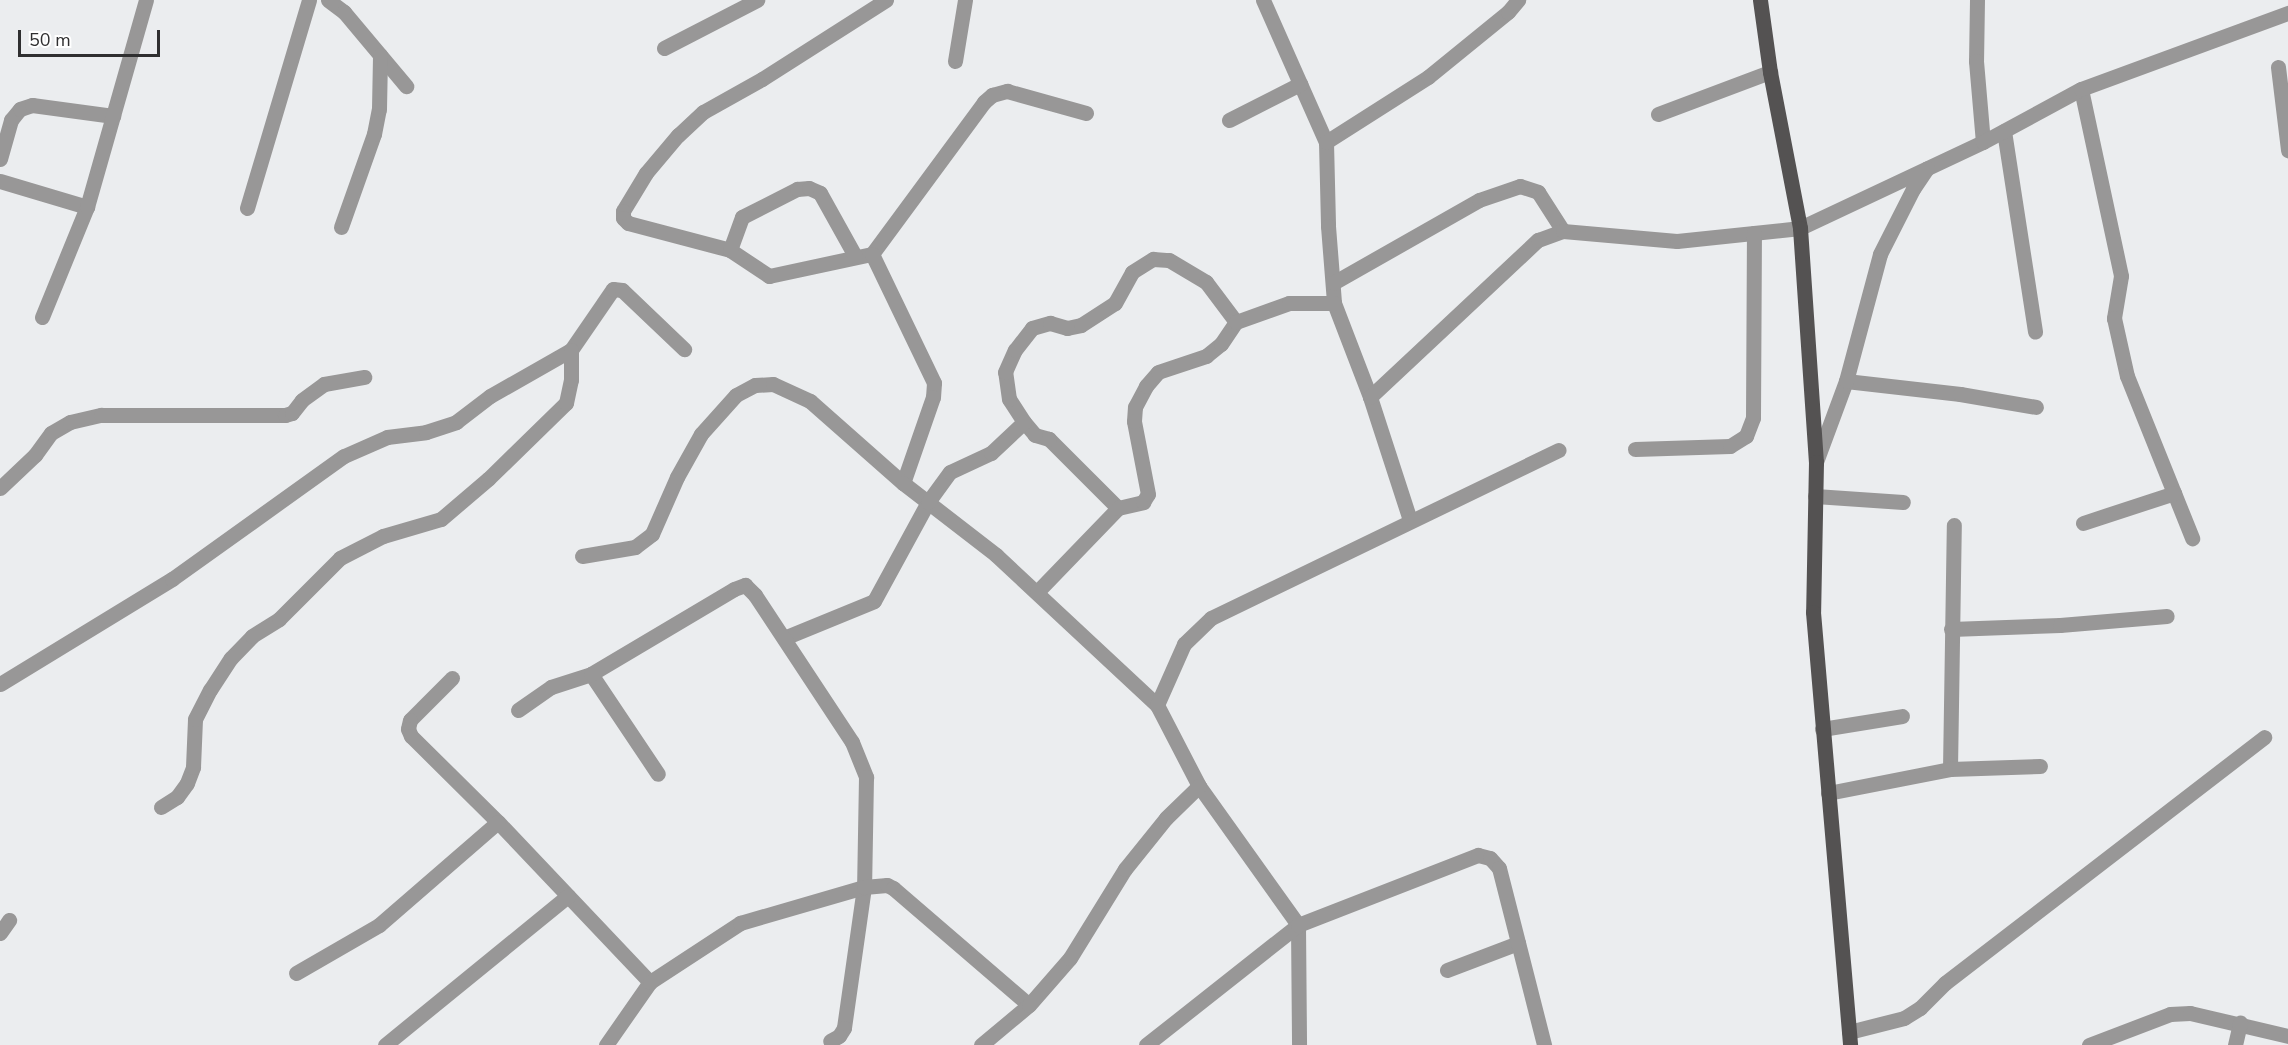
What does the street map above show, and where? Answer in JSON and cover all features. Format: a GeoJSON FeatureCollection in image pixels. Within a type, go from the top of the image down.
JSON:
{"type":"FeatureCollection","features":[{"type":"Feature","properties":{"kind":"main road"},"geometry":{"type":"LineString","coordinates":[[1760,0],[1770,72],[1800,228],[1816,462],[1814,612],[1849,1038]]}},
{"type":"Feature","properties":{"kind":"street"},"geometry":{"type":"LineString","coordinates":[[42,317],[87,207],[146,0]]}},
{"type":"Feature","properties":{"kind":"street"},"geometry":{"type":"LineString","coordinates":[[247,208],[309,0]]}},
{"type":"Feature","properties":{"kind":"street"},"geometry":{"type":"LineString","coordinates":[[328,0],[344,12],[406,86]]}},
{"type":"Feature","properties":{"kind":"street"},"geometry":{"type":"LineString","coordinates":[[664,48],[757,0]]}},
{"type":"Feature","properties":{"kind":"street"},"geometry":{"type":"LineString","coordinates":[[886,0],[762,79],[703,112],[678,135],[646,173],[623,211],[623,218],[628,223],[730,250],[769,276],[872,254],[984,102],[992,95],[1007,91],[1086,113]]}},
{"type":"Feature","properties":{"kind":"street"},"geometry":{"type":"LineString","coordinates":[[955,61],[965,0]]}},
{"type":"Feature","properties":{"kind":"street"},"geometry":{"type":"LineString","coordinates":[[1263,0],[1326,142],[1334,303],[1370,397],[1410,520]]}},
{"type":"Feature","properties":{"kind":"street"},"geometry":{"type":"LineString","coordinates":[[1977,0],[1976,61],[1983,142]]}},
{"type":"Feature","properties":{"kind":"street"},"geometry":{"type":"LineString","coordinates":[[1326,142],[1428,76],[1509,4]]}},
{"type":"Feature","properties":{"kind":"street"},"geometry":{"type":"LineString","coordinates":[[1370,397],[1538,240],[1563,231],[1677,241],[1800,228],[1983,142],[2081,89],[2288,13]]}},
{"type":"Feature","properties":{"kind":"street"},"geometry":{"type":"LineString","coordinates":[[341,227],[374,134],[379,110],[380,55]]}},
{"type":"Feature","properties":{"kind":"street"},"geometry":{"type":"LineString","coordinates":[[2278,67],[2288,150]]}},
{"type":"Feature","properties":{"kind":"street"},"geometry":{"type":"LineString","coordinates":[[1658,114],[1770,72]]}},
{"type":"Feature","properties":{"kind":"street"},"geometry":{"type":"LineString","coordinates":[[1229,120],[1300,84]]}},
{"type":"Feature","properties":{"kind":"street"},"geometry":{"type":"LineString","coordinates":[[2081,89],[2121,276],[2114,318],[2127,376],[2192,538]]}},
{"type":"Feature","properties":{"kind":"street"},"geometry":{"type":"LineString","coordinates":[[0,159],[11,120],[20,109],[32,105],[113,116]]}},
{"type":"Feature","properties":{"kind":"street"},"geometry":{"type":"LineString","coordinates":[[2004,131],[2035,332]]}},
{"type":"Feature","properties":{"kind":"street"},"geometry":{"type":"LineString","coordinates":[[1816,462],[1846,381],[1880,254],[1913,189],[1928,168]]}},
{"type":"Feature","properties":{"kind":"street"},"geometry":{"type":"LineString","coordinates":[[0,181],[87,207]]}},
{"type":"Feature","properties":{"kind":"street"},"geometry":{"type":"LineString","coordinates":[[1333,283],[1479,200],[1520,186],[1538,192],[1563,231]]}},
{"type":"Feature","properties":{"kind":"street"},"geometry":{"type":"LineString","coordinates":[[730,250],[742,217],[797,189],[809,188],[820,194],[855,256]]}},
{"type":"Feature","properties":{"kind":"street"},"geometry":{"type":"LineString","coordinates":[[1635,449],[1730,446],[1746,436],[1753,418],[1754,233]]}},
{"type":"Feature","properties":{"kind":"street"},"geometry":{"type":"LineString","coordinates":[[872,254],[934,382],[933,397],[903,483]]}},
{"type":"Feature","properties":{"kind":"street"},"geometry":{"type":"LineString","coordinates":[[1118,508],[1049,439],[1035,435],[1009,399],[1005,372],[1015,350],[1032,328],[1050,323],[1067,328],[1082,325],[1115,303],[1132,272],[1147,262],[1168,260],[1206,282],[1236,322]]}},
{"type":"Feature","properties":{"kind":"street"},"geometry":{"type":"LineString","coordinates":[[0,684],[172,579],[344,456],[387,437],[426,432],[456,422],[490,396],[571,350],[613,289],[622,290],[684,349]]}},
{"type":"Feature","properties":{"kind":"street"},"geometry":{"type":"LineString","coordinates":[[1037,592],[1118,508],[1143,502],[1148,494],[1134,421],[1135,407],[1146,386],[1158,372],[1206,356],[1221,344],[1236,322],[1289,303],[1334,303]]}},
{"type":"Feature","properties":{"kind":"street"},"geometry":{"type":"LineString","coordinates":[[161,807],[177,797],[187,783],[193,767],[195,719],[210,690],[231,658],[252,636],[279,619],[340,558],[383,536],[441,519],[496,472],[566,403],[571,380],[571,350]]}},
{"type":"Feature","properties":{"kind":"street"},"geometry":{"type":"LineString","coordinates":[[0,489],[35,455],[51,433],[70,422],[101,415],[285,415],[292,413],[302,400],[324,384],[364,377]]}},
{"type":"Feature","properties":{"kind":"street"},"geometry":{"type":"LineString","coordinates":[[1846,381],[1960,394],[2036,407]]}},
{"type":"Feature","properties":{"kind":"street"},"geometry":{"type":"LineString","coordinates":[[582,556],[635,547],[652,534],[677,477],[701,434],[736,395],[755,385],[773,384],[810,401],[903,483],[996,555],[1157,705],[1199,786],[1298,925],[1299,1045]]}},
{"type":"Feature","properties":{"kind":"street"},"geometry":{"type":"LineString","coordinates":[[784,638],[874,601],[927,502],[950,472],[991,453],[1024,422]]}},
{"type":"Feature","properties":{"kind":"street"},"geometry":{"type":"LineString","coordinates":[[1157,705],[1184,644],[1211,618],[1558,450]]}},
{"type":"Feature","properties":{"kind":"street"},"geometry":{"type":"LineString","coordinates":[[2084,523],[2174,493]]}},
{"type":"Feature","properties":{"kind":"street"},"geometry":{"type":"LineString","coordinates":[[1815,496],[1903,502]]}},
{"type":"Feature","properties":{"kind":"street"},"geometry":{"type":"LineString","coordinates":[[1950,769],[1954,525]]}},
{"type":"Feature","properties":{"kind":"street"},"geometry":{"type":"LineString","coordinates":[[518,710],[552,687],[591,674],[745,585],[755,595],[852,742],[866,777],[864,887],[844,1028],[839,1036],[830,1041]]}},
{"type":"Feature","properties":{"kind":"street"},"geometry":{"type":"LineString","coordinates":[[1951,629],[2060,625],[2167,616]]}},
{"type":"Feature","properties":{"kind":"street"},"geometry":{"type":"LineString","coordinates":[[591,674],[658,774]]}},
{"type":"Feature","properties":{"kind":"street"},"geometry":{"type":"LineString","coordinates":[[452,678],[410,720],[408,729],[411,736],[498,822],[650,982]]}},
{"type":"Feature","properties":{"kind":"street"},"geometry":{"type":"LineString","coordinates":[[1822,729],[1902,716]]}},
{"type":"Feature","properties":{"kind":"street"},"geometry":{"type":"LineString","coordinates":[[1849,1038],[1904,1017],[1920,1008],[1954,976],[2264,737]]}},
{"type":"Feature","properties":{"kind":"street"},"geometry":{"type":"LineString","coordinates":[[1828,793],[1950,769],[2040,766]]}},
{"type":"Feature","properties":{"kind":"street"},"geometry":{"type":"LineString","coordinates":[[981,1045],[1029,1005],[1070,958],[1125,869],[1166,818],[1199,786]]}},
{"type":"Feature","properties":{"kind":"street"},"geometry":{"type":"LineString","coordinates":[[296,974],[379,925],[498,822]]}},
{"type":"Feature","properties":{"kind":"street"},"geometry":{"type":"LineString","coordinates":[[1146,1045],[1298,925],[1478,855],[1490,858],[1499,868],[1544,1045]]}},
{"type":"Feature","properties":{"kind":"street"},"geometry":{"type":"LineString","coordinates":[[606,1045],[650,982],[740,923],[864,887],[887,885],[894,888],[1029,1005]]}},
{"type":"Feature","properties":{"kind":"street"},"geometry":{"type":"LineString","coordinates":[[385,1045],[568,896]]}},
{"type":"Feature","properties":{"kind":"street"},"geometry":{"type":"LineString","coordinates":[[0,933],[9,920]]}},
{"type":"Feature","properties":{"kind":"street"},"geometry":{"type":"LineString","coordinates":[[1447,970],[1518,943]]}},
{"type":"Feature","properties":{"kind":"street"},"geometry":{"type":"LineString","coordinates":[[2089,1045],[2170,1014],[2190,1013],[2288,1036]]}},
{"type":"Feature","properties":{"kind":"street"},"geometry":{"type":"LineString","coordinates":[[2235,1045],[2240,1023]]}}]}
